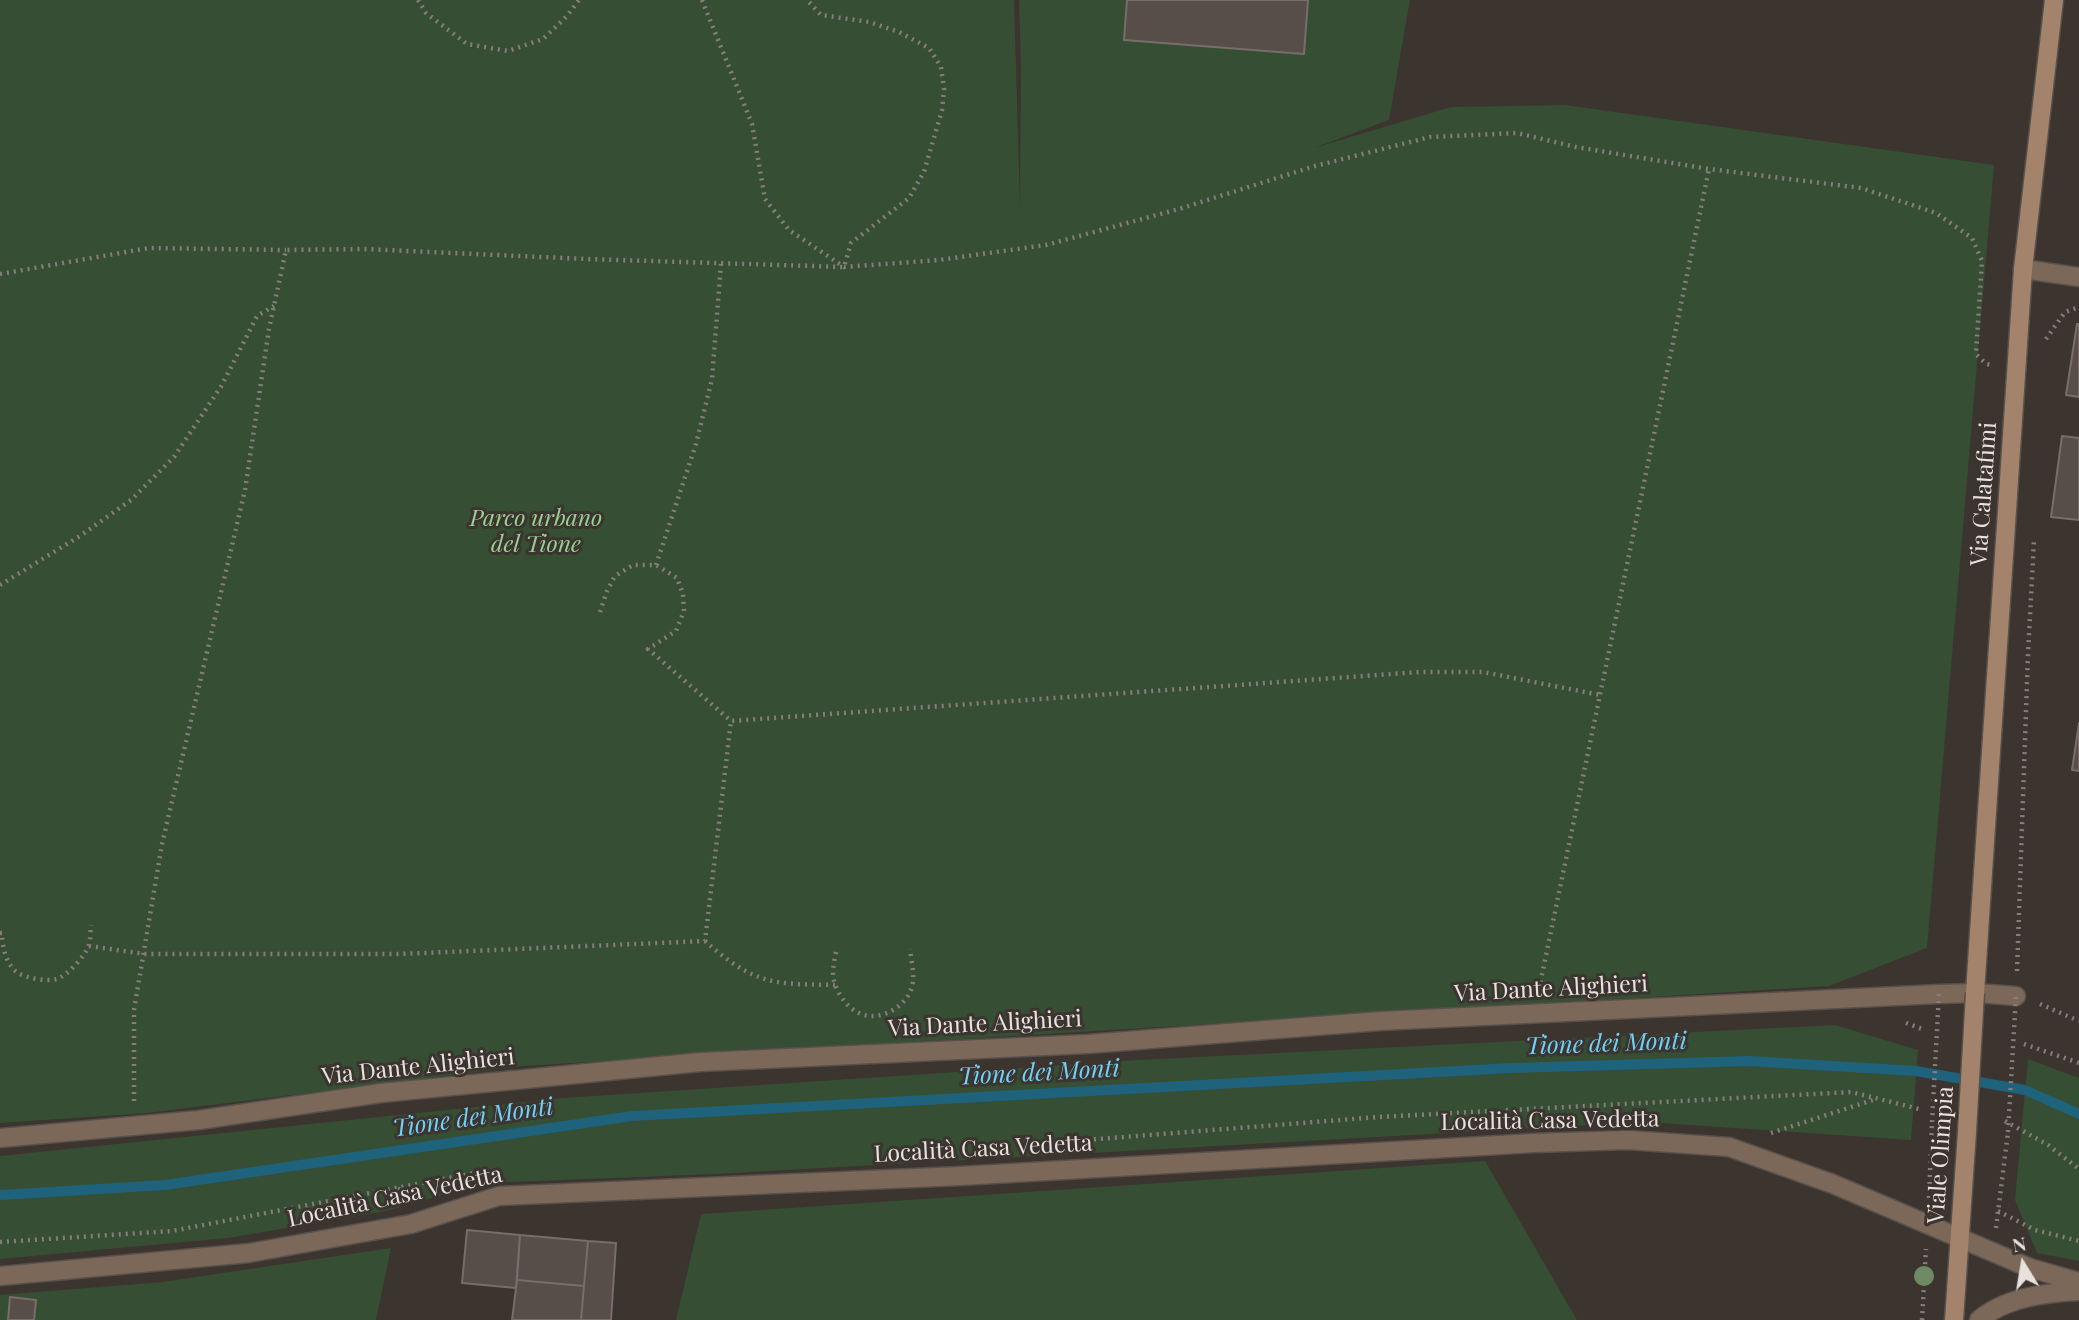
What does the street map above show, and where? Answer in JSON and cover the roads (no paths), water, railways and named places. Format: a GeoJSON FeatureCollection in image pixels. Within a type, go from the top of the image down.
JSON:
{"type":"FeatureCollection","features":[{"type":"Feature","properties":{"kind":"main road","name":"Via Calatafimi"},"geometry":{"type":"LineString","coordinates":[[1975,993],[2023,269],[2054,0]]}},
{"type":"Feature","properties":{"kind":"main road","name":"Viale Olimpia"},"geometry":{"type":"LineString","coordinates":[[1954,1320],[1975,993]]}},
{"type":"Feature","properties":{"kind":"street"},"geometry":{"type":"LineString","coordinates":[[2023,269],[2079,277]]}},
{"type":"Feature","properties":{"kind":"street","name":"Via Dante Alighieri"},"geometry":{"type":"LineString","coordinates":[[0,1138],[199,1120],[381,1093],[701,1062],[1088,1044],[1380,1021],[1940,994],[1975,993],[2021,997]]}},
{"type":"Feature","properties":{"kind":"street","name":"Località Casa Vedetta"},"geometry":{"type":"LineString","coordinates":[[0,1276],[249,1253],[411,1224],[499,1196],[960,1177],[1534,1143],[1628,1140],[1729,1147],[1833,1184],[2043,1273],[2079,1282]]}},
{"type":"Feature","properties":{"kind":"street"},"geometry":{"type":"LineString","coordinates":[[1979,1320],[2001,1306],[2022,1299],[2054,1292],[2079,1291]]}},
{"type":"Feature","properties":{"kind":"waterway","name":"Tione dei Monti"},"geometry":{"type":"LineString","coordinates":[[0,1195],[165,1185],[632,1116],[1512,1068],[1749,1061],[1916,1071],[2025,1090],[2079,1114]]}},
{"type":"Feature","properties":{"kind":"park label","name":"Parco urbano del Tione"},"geometry":{"type":"Point","coordinates":[536,532]}}]}
